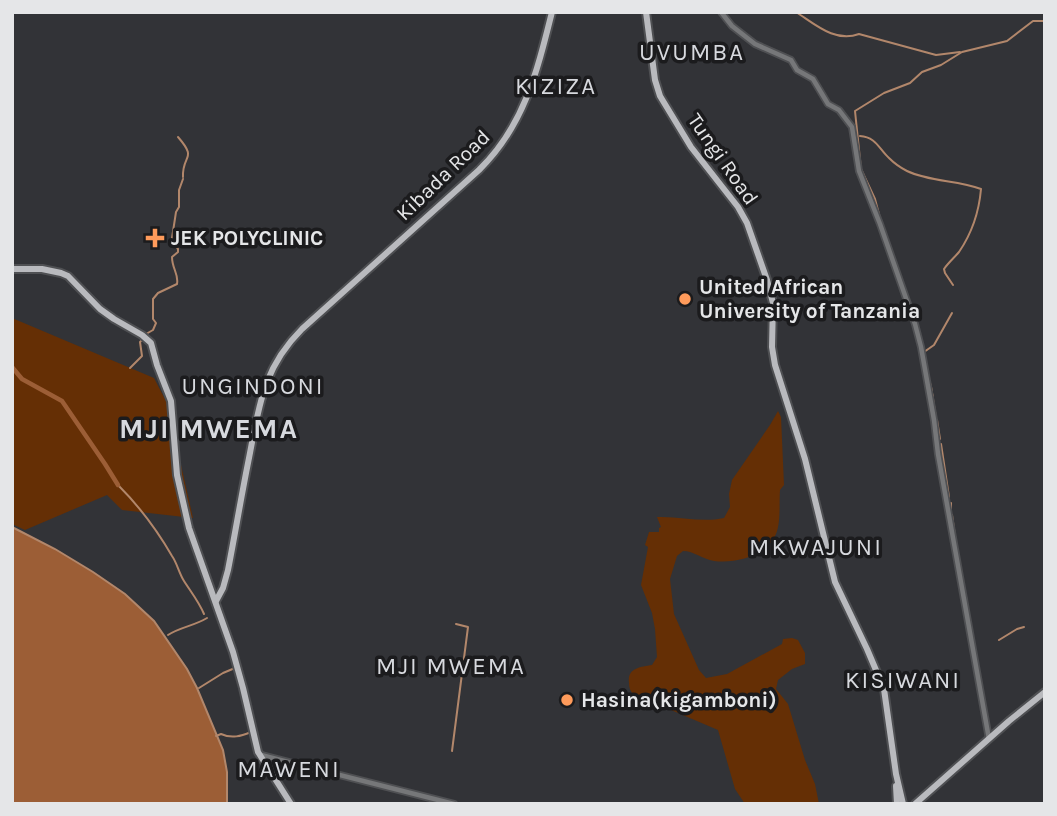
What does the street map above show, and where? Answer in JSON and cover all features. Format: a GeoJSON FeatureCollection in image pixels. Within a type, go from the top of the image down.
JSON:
{"type":"FeatureCollection","features":[{"type":"Feature","properties":{"kind":"main road","name":"Kibada Road"},"geometry":{"type":"LineString","coordinates":[[216,601],[228,570],[256,418],[264,387],[274,366],[289,343],[479,170],[501,146],[526,103],[552,12]]}},
{"type":"Feature","properties":{"kind":"main road","name":"Tungi Road"},"geometry":{"type":"LineString","coordinates":[[646,12],[655,80],[660,96],[691,147],[738,207],[760,259],[772,301],[772,351],[775,365],[805,458],[835,582],[884,689],[902,803]]}},
{"type":"Feature","properties":{"kind":"main road"},"geometry":{"type":"LineString","coordinates":[[12,269],[42,269],[68,276],[100,309],[151,343],[171,401],[177,475],[186,519],[242,681],[259,754],[291,804]]}},
{"type":"Feature","properties":{"kind":"main road"},"geometry":{"type":"LineString","coordinates":[[917,804],[1009,721],[1045,693]]}},
{"type":"Feature","properties":{"kind":"main road"},"geometry":{"type":"LineString","coordinates":[[917,804],[1045,693]]}},
{"type":"Feature","properties":{"kind":"street"},"geometry":{"type":"LineString","coordinates":[[721,12],[732,26],[755,44],[790,60],[799,72],[813,79],[828,104],[839,110],[852,127],[859,171],[915,322],[921,347],[989,740]]}},
{"type":"Feature","properties":{"kind":"street"},"geometry":{"type":"LineString","coordinates":[[259,754],[454,804]]}},
{"type":"Feature","properties":{"kind":"shaded area"},"geometry":{"type":"Polygon","coordinates":[[[12,318],[154,378],[167,403],[193,518],[122,510],[107,495],[25,530],[12,524],[12,318]]]}},
{"type":"Feature","properties":{"kind":"shaded area"},"geometry":{"type":"Polygon","coordinates":[[[778,411],[781,417],[784,485],[780,490],[778,529],[772,542],[750,557],[722,562],[683,551],[677,556],[670,579],[674,614],[699,670],[706,678],[727,674],[782,644],[783,639],[798,640],[805,653],[805,664],[792,669],[778,680],[776,689],[788,704],[815,784],[819,804],[745,804],[735,789],[718,730],[664,707],[651,705],[633,694],[629,686],[632,671],[652,665],[657,657],[652,613],[641,585],[649,532],[659,532],[661,527],[657,517],[707,520],[724,518],[730,507],[732,480],[778,411]]]}},
{"type":"Feature","properties":{"kind":"shaded area"},"geometry":{"type":"Polygon","coordinates":[[[12,527],[93,572],[125,594],[154,621],[187,669],[223,750],[227,772],[227,804],[12,804],[12,527]]]}},
{"type":"Feature","properties":{"kind":"waterway"},"geometry":{"type":"LineString","coordinates":[[796,12],[818,27],[842,36],[859,34],[936,55],[960,52]]}},
{"type":"Feature","properties":{"kind":"waterway"},"geometry":{"type":"LineString","coordinates":[[880,218],[875,199],[861,169],[855,111],[962,52],[1007,41],[1033,21],[1045,21]]}},
{"type":"Feature","properties":{"kind":"waterway"},"geometry":{"type":"LineString","coordinates":[[860,136],[874,141],[891,160],[907,171],[981,189],[977,214],[968,237],[944,269],[953,285]]}},
{"type":"Feature","properties":{"kind":"waterway"},"geometry":{"type":"LineString","coordinates":[[178,137],[188,154],[183,177]]}},
{"type":"Feature","properties":{"kind":"waterway"},"geometry":{"type":"LineString","coordinates":[[146,334],[153,330],[156,323],[153,319],[153,299],[158,293],[177,284],[172,257],[178,249],[172,238],[183,179]]}},
{"type":"Feature","properties":{"kind":"waterway"},"geometry":{"type":"LineString","coordinates":[[924,352],[934,345],[952,313]]}},
{"type":"Feature","properties":{"kind":"waterway"},"geometry":{"type":"LineString","coordinates":[[130,368],[142,356],[140,342],[143,339]]}},
{"type":"Feature","properties":{"kind":"waterway"},"geometry":{"type":"LineString","coordinates":[[12,367],[22,379],[62,401],[118,485]]}},
{"type":"Feature","properties":{"kind":"waterway"},"geometry":{"type":"LineString","coordinates":[[930,383],[932,391]]}},
{"type":"Feature","properties":{"kind":"waterway"},"geometry":{"type":"LineString","coordinates":[[933,399],[936,418]]}},
{"type":"Feature","properties":{"kind":"waterway"},"geometry":{"type":"LineString","coordinates":[[937,420],[940,439]]}},
{"type":"Feature","properties":{"kind":"waterway"},"geometry":{"type":"LineString","coordinates":[[941,444],[949,497]]}},
{"type":"Feature","properties":{"kind":"waterway"},"geometry":{"type":"LineString","coordinates":[[118,485],[160,537],[204,614]]}},
{"type":"Feature","properties":{"kind":"waterway"},"geometry":{"type":"LineString","coordinates":[[951,503],[951,509]]}},
{"type":"Feature","properties":{"kind":"waterway"},"geometry":{"type":"LineString","coordinates":[[952,515],[956,543]]}},
{"type":"Feature","properties":{"kind":"waterway"},"geometry":{"type":"LineString","coordinates":[[966,597],[970,622]]}},
{"type":"Feature","properties":{"kind":"waterway"},"geometry":{"type":"LineString","coordinates":[[168,635],[207,618]]}},
{"type":"Feature","properties":{"kind":"waterway"},"geometry":{"type":"LineString","coordinates":[[452,751],[468,627],[456,624]]}},
{"type":"Feature","properties":{"kind":"waterway"},"geometry":{"type":"LineString","coordinates":[[999,640],[1024,627]]}},
{"type":"Feature","properties":{"kind":"waterway"},"geometry":{"type":"LineString","coordinates":[[199,688],[235,668]]}},
{"type":"Feature","properties":{"kind":"waterway"},"geometry":{"type":"LineString","coordinates":[[216,736],[236,736],[251,732]]}},
{"type":"Feature","properties":{"kind":"place","name":"JEK POLYCLINIC"},"geometry":{"type":"Point","coordinates":[155,238]}},
{"type":"Feature","properties":{"kind":"place","name":"United African University of Tanzania"},"geometry":{"type":"Point","coordinates":[685,299]}},
{"type":"Feature","properties":{"kind":"place","name":"Hasina(kigamboni)"},"geometry":{"type":"Point","coordinates":[567,700]}},
{"type":"Feature","properties":{"kind":"district","name":"UVUMBA"},"geometry":{"type":"Point","coordinates":[692,52]}},
{"type":"Feature","properties":{"kind":"district","name":"KIZIZA"},"geometry":{"type":"Point","coordinates":[556,86]}},
{"type":"Feature","properties":{"kind":"district","name":"UNGINDONI"},"geometry":{"type":"Point","coordinates":[253,386]}},
{"type":"Feature","properties":{"kind":"district","name":"MJI MWEMA"},"geometry":{"type":"Point","coordinates":[209,428]}},
{"type":"Feature","properties":{"kind":"district","name":"MKWAJUNI"},"geometry":{"type":"Point","coordinates":[816,547]}},
{"type":"Feature","properties":{"kind":"district","name":"MJI MWEMA"},"geometry":{"type":"Point","coordinates":[451,666]}},
{"type":"Feature","properties":{"kind":"district","name":"KISIWANI"},"geometry":{"type":"Point","coordinates":[903,680]}},
{"type":"Feature","properties":{"kind":"district","name":"MAWENI"},"geometry":{"type":"Point","coordinates":[289,769]}}]}
